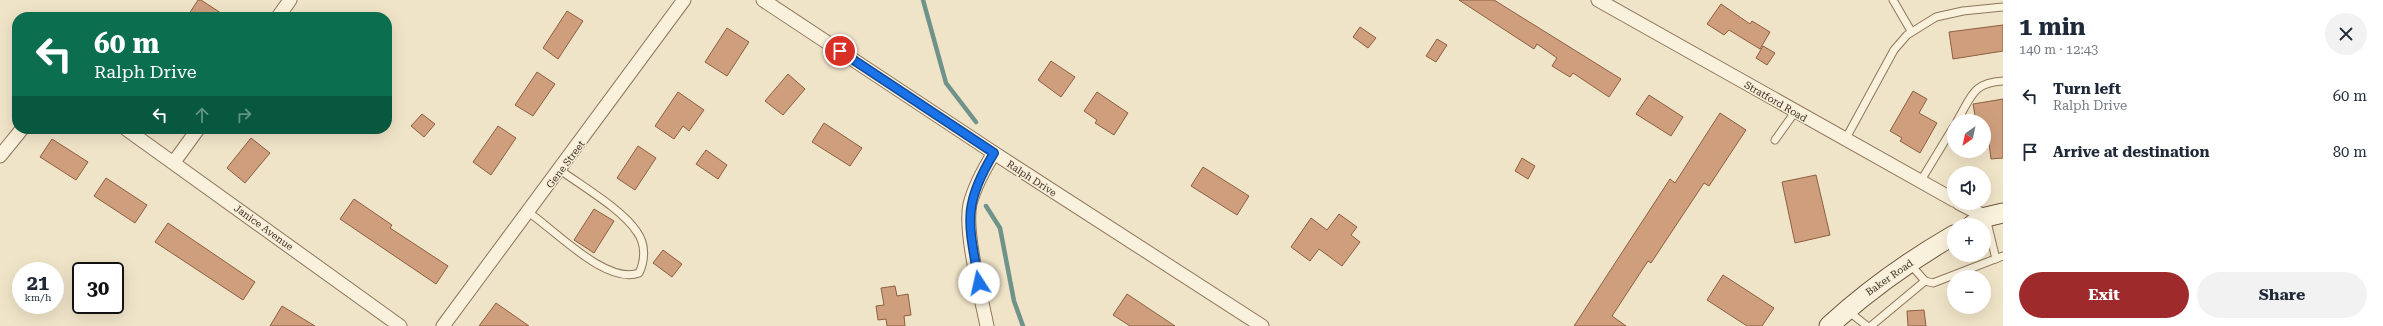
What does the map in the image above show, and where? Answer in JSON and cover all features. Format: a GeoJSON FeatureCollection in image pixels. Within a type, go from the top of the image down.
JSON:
{"type":"FeatureCollection","features":[{"type":"Feature","properties":{"kind":"street"},"geometry":{"type":"LineString","coordinates":[[282,12],[290,0]]}},
{"type":"Feature","properties":{"kind":"street","name":"Gene Street"},"geometry":{"type":"LineString","coordinates":[[443,326],[560,170],[684,0]]}},
{"type":"Feature","properties":{"kind":"street","name":"Ralph Drive"},"geometry":{"type":"LineString","coordinates":[[763,0],[994,153],[1262,326]]}},
{"type":"Feature","properties":{"kind":"street","name":"Stratford Road"},"geometry":{"type":"LineString","coordinates":[[1598,0],[1794,112],[1947,196]]}},
{"type":"Feature","properties":{"kind":"street"},"geometry":{"type":"LineString","coordinates":[[0,156],[18,134]]}},
{"type":"Feature","properties":{"kind":"street","name":"Janice Avenue"},"geometry":{"type":"LineString","coordinates":[[133,134],[400,326]]}},
{"type":"Feature","properties":{"kind":"street"},"geometry":{"type":"LineString","coordinates":[[174,162],[194,134]]}},
{"type":"Feature","properties":{"kind":"street"},"geometry":{"type":"LineString","coordinates":[[987,326],[969,225],[970,205],[976,185],[994,153]]}},
{"type":"Feature","properties":{"kind":"street"},"geometry":{"type":"LineString","coordinates":[[1971,210],[1985,218]]}},
{"type":"Feature","properties":{"kind":"street","name":"Baker Road"},"geometry":{"type":"LineString","coordinates":[[1829,326],[1847,310],[1908,263],[1947,239]]}},
{"type":"Feature","properties":{"kind":"lane"},"geometry":{"type":"LineString","coordinates":[[1892,0],[1911,31]]}},
{"type":"Feature","properties":{"kind":"lane"},"geometry":{"type":"LineString","coordinates":[[1845,140],[1894,50],[1911,31],[1936,17],[1963,11],[2003,7]]}},
{"type":"Feature","properties":{"kind":"lane"},"geometry":{"type":"LineString","coordinates":[[1961,114],[1978,87],[1986,82],[2003,81]]}},
{"type":"Feature","properties":{"kind":"lane"},"geometry":{"type":"LineString","coordinates":[[1775,140],[1794,112]]}},
{"type":"Feature","properties":{"kind":"lane"},"geometry":{"type":"LineString","coordinates":[[1920,182],[1947,138]]}},
{"type":"Feature","properties":{"kind":"lane"},"geometry":{"type":"LineString","coordinates":[[528,212],[577,251],[602,266],[620,275],[631,276],[639,273],[644,262],[643,249],[638,232],[620,215],[560,170]]}},
{"type":"Feature","properties":{"kind":"lane"},"geometry":{"type":"LineString","coordinates":[[1908,263],[1925,281],[1933,282],[2000,257],[1991,231]]}},
{"type":"Feature","properties":{"kind":"lane"},"geometry":{"type":"LineString","coordinates":[[1871,326],[1925,281]]}},
{"type":"Feature","properties":{"kind":"lane"},"geometry":{"type":"LineString","coordinates":[[1847,310],[1867,326]]}},
{"type":"Feature","properties":{"kind":"building"},"geometry":{"type":"Polygon","coordinates":[[[198,0],[201,0],[219,12],[190,12],[198,0]]]}},
{"type":"Feature","properties":{"kind":"building"},"geometry":{"type":"Polygon","coordinates":[[[1459,0],[1494,0],[1621,79],[1609,97],[1573,73],[1570,77],[1552,66],[1557,58],[1537,44],[1534,49],[1459,0]]]}},
{"type":"Feature","properties":{"kind":"building"},"geometry":{"type":"Polygon","coordinates":[[[1721,4],[1750,24],[1752,21],[1770,32],[1760,49],[1729,30],[1724,35],[1707,24],[1721,4]]]}},
{"type":"Feature","properties":{"kind":"building"},"geometry":{"type":"Polygon","coordinates":[[[567,11],[583,21],[558,59],[543,48],[567,11]]]}},
{"type":"Feature","properties":{"kind":"building"},"geometry":{"type":"Polygon","coordinates":[[[2003,25],[2003,51],[1953,59],[1949,32],[2003,25]]]}},
{"type":"Feature","properties":{"kind":"building"},"geometry":{"type":"Polygon","coordinates":[[[1360,27],[1376,38],[1368,48],[1353,37],[1360,27]]]}},
{"type":"Feature","properties":{"kind":"building"},"geometry":{"type":"Polygon","coordinates":[[[727,28],[749,42],[727,76],[705,62],[727,28]]]}},
{"type":"Feature","properties":{"kind":"building"},"geometry":{"type":"Polygon","coordinates":[[[1437,39],[1447,45],[1436,62],[1426,56],[1437,39]]]}},
{"type":"Feature","properties":{"kind":"building"},"geometry":{"type":"Polygon","coordinates":[[[1763,46],[1775,53],[1767,65],[1756,58],[1763,46]]]}},
{"type":"Feature","properties":{"kind":"building"},"geometry":{"type":"Polygon","coordinates":[[[1051,61],[1075,77],[1061,97],[1038,80],[1051,61]]]}},
{"type":"Feature","properties":{"kind":"building"},"geometry":{"type":"Polygon","coordinates":[[[537,72],[555,84],[533,116],[515,105],[537,72]]]}},
{"type":"Feature","properties":{"kind":"building"},"geometry":{"type":"Polygon","coordinates":[[[788,74],[805,89],[783,115],[765,101],[788,74]]]}},
{"type":"Feature","properties":{"kind":"building"},"geometry":{"type":"Polygon","coordinates":[[[1913,91],[1927,99],[1919,113],[1937,123],[1920,153],[1900,141],[1902,138],[1890,131],[1913,91]]]}},
{"type":"Feature","properties":{"kind":"building"},"geometry":{"type":"Polygon","coordinates":[[[678,92],[704,110],[689,131],[683,126],[674,139],[655,126],[678,92]]]}},
{"type":"Feature","properties":{"kind":"building"},"geometry":{"type":"Polygon","coordinates":[[[1097,92],[1128,113],[1114,135],[1095,123],[1097,120],[1084,111],[1097,92]]]}},
{"type":"Feature","properties":{"kind":"building"},"geometry":{"type":"Polygon","coordinates":[[[1649,95],[1683,117],[1671,136],[1636,114],[1649,95]]]}},
{"type":"Feature","properties":{"kind":"building"},"geometry":{"type":"Polygon","coordinates":[[[2003,99],[2003,158],[1991,159],[1991,114],[1975,114],[1973,104],[2003,99]]]}},
{"type":"Feature","properties":{"kind":"building"},"geometry":{"type":"Polygon","coordinates":[[[1720,113],[1746,130],[1709,186],[1704,183],[1651,263],[1648,261],[1612,316],[1626,326],[1574,326],[1670,179],[1675,183],[1720,113]]]}},
{"type":"Feature","properties":{"kind":"building"},"geometry":{"type":"Polygon","coordinates":[[[422,114],[435,124],[424,137],[411,126],[422,114]]]}},
{"type":"Feature","properties":{"kind":"building"},"geometry":{"type":"Polygon","coordinates":[[[824,123],[862,148],[850,166],[812,142],[824,123]]]}},
{"type":"Feature","properties":{"kind":"building"},"geometry":{"type":"Polygon","coordinates":[[[498,126],[516,138],[491,175],[473,162],[498,126]]]}},
{"type":"Feature","properties":{"kind":"building"},"geometry":{"type":"Polygon","coordinates":[[[251,138],[270,153],[245,183],[227,168],[251,138]]]}},
{"type":"Feature","properties":{"kind":"building"},"geometry":{"type":"Polygon","coordinates":[[[52,139],[88,162],[76,180],[40,157],[52,139]]]}},
{"type":"Feature","properties":{"kind":"building"},"geometry":{"type":"Polygon","coordinates":[[[638,146],[656,158],[635,190],[617,178],[638,146]]]}},
{"type":"Feature","properties":{"kind":"building"},"geometry":{"type":"Polygon","coordinates":[[[706,150],[727,165],[718,179],[696,164],[706,150]]]}},
{"type":"Feature","properties":{"kind":"building"},"geometry":{"type":"Polygon","coordinates":[[[1522,158],[1535,166],[1528,179],[1515,171],[1522,158]]]}},
{"type":"Feature","properties":{"kind":"building"},"geometry":{"type":"Polygon","coordinates":[[[1203,167],[1249,196],[1237,215],[1191,186],[1203,167]]]}},
{"type":"Feature","properties":{"kind":"building"},"geometry":{"type":"Polygon","coordinates":[[[1816,175],[1830,235],[1795,243],[1782,182],[1816,175]]]}},
{"type":"Feature","properties":{"kind":"building"},"geometry":{"type":"Polygon","coordinates":[[[106,178],[147,205],[135,223],[94,196],[106,178]]]}},
{"type":"Feature","properties":{"kind":"building"},"geometry":{"type":"Polygon","coordinates":[[[354,199],[392,225],[390,228],[448,266],[436,284],[340,219],[354,199]]]}},
{"type":"Feature","properties":{"kind":"building"},"geometry":{"type":"Polygon","coordinates":[[[594,209],[614,221],[594,253],[574,240],[594,209]]]}},
{"type":"Feature","properties":{"kind":"building"},"geometry":{"type":"Polygon","coordinates":[[[1339,214],[1357,227],[1351,235],[1360,242],[1342,266],[1319,249],[1310,261],[1291,247],[1311,218],[1327,230],[1339,214]]]}},
{"type":"Feature","properties":{"kind":"building"},"geometry":{"type":"Polygon","coordinates":[[[168,223],[255,282],[243,300],[155,242],[168,223]]]}},
{"type":"Feature","properties":{"kind":"building"},"geometry":{"type":"Polygon","coordinates":[[[663,250],[682,264],[672,277],[653,263],[663,250]]]}},
{"type":"Feature","properties":{"kind":"building"},"geometry":{"type":"Polygon","coordinates":[[[1723,275],[1774,308],[1762,326],[1747,326],[1707,300],[1723,275]]]}},
{"type":"Feature","properties":{"kind":"building"},"geometry":{"type":"Polygon","coordinates":[[[895,286],[897,296],[908,294],[911,315],[904,316],[905,326],[887,326],[886,319],[878,320],[876,306],[884,305],[881,288],[895,286]]]}},
{"type":"Feature","properties":{"kind":"building"},"geometry":{"type":"Polygon","coordinates":[[[1127,294],[1175,326],[1130,326],[1113,315],[1127,294]]]}},
{"type":"Feature","properties":{"kind":"building"},"geometry":{"type":"Polygon","coordinates":[[[496,303],[529,326],[479,326],[496,303]]]}},
{"type":"Feature","properties":{"kind":"building"},"geometry":{"type":"Polygon","coordinates":[[[282,306],[315,326],[270,326],[282,306]]]}},
{"type":"Feature","properties":{"kind":"building"},"geometry":{"type":"Polygon","coordinates":[[[1924,310],[1926,326],[1908,326],[1907,311],[1924,310]]]}},
{"type":"Feature","properties":{"kind":"waterway"},"geometry":{"type":"LineString","coordinates":[[923,0],[946,83],[976,122]]}},
{"type":"Feature","properties":{"kind":"waterway"},"geometry":{"type":"LineString","coordinates":[[986,206],[1000,228],[1014,301],[1023,326]]}},
{"type":"Feature","properties":{"kind":"route"},"geometry":{"type":"LineString","coordinates":[[840,51],[994,153],[976,185],[970,205],[969,225],[979,283]]}}]}
